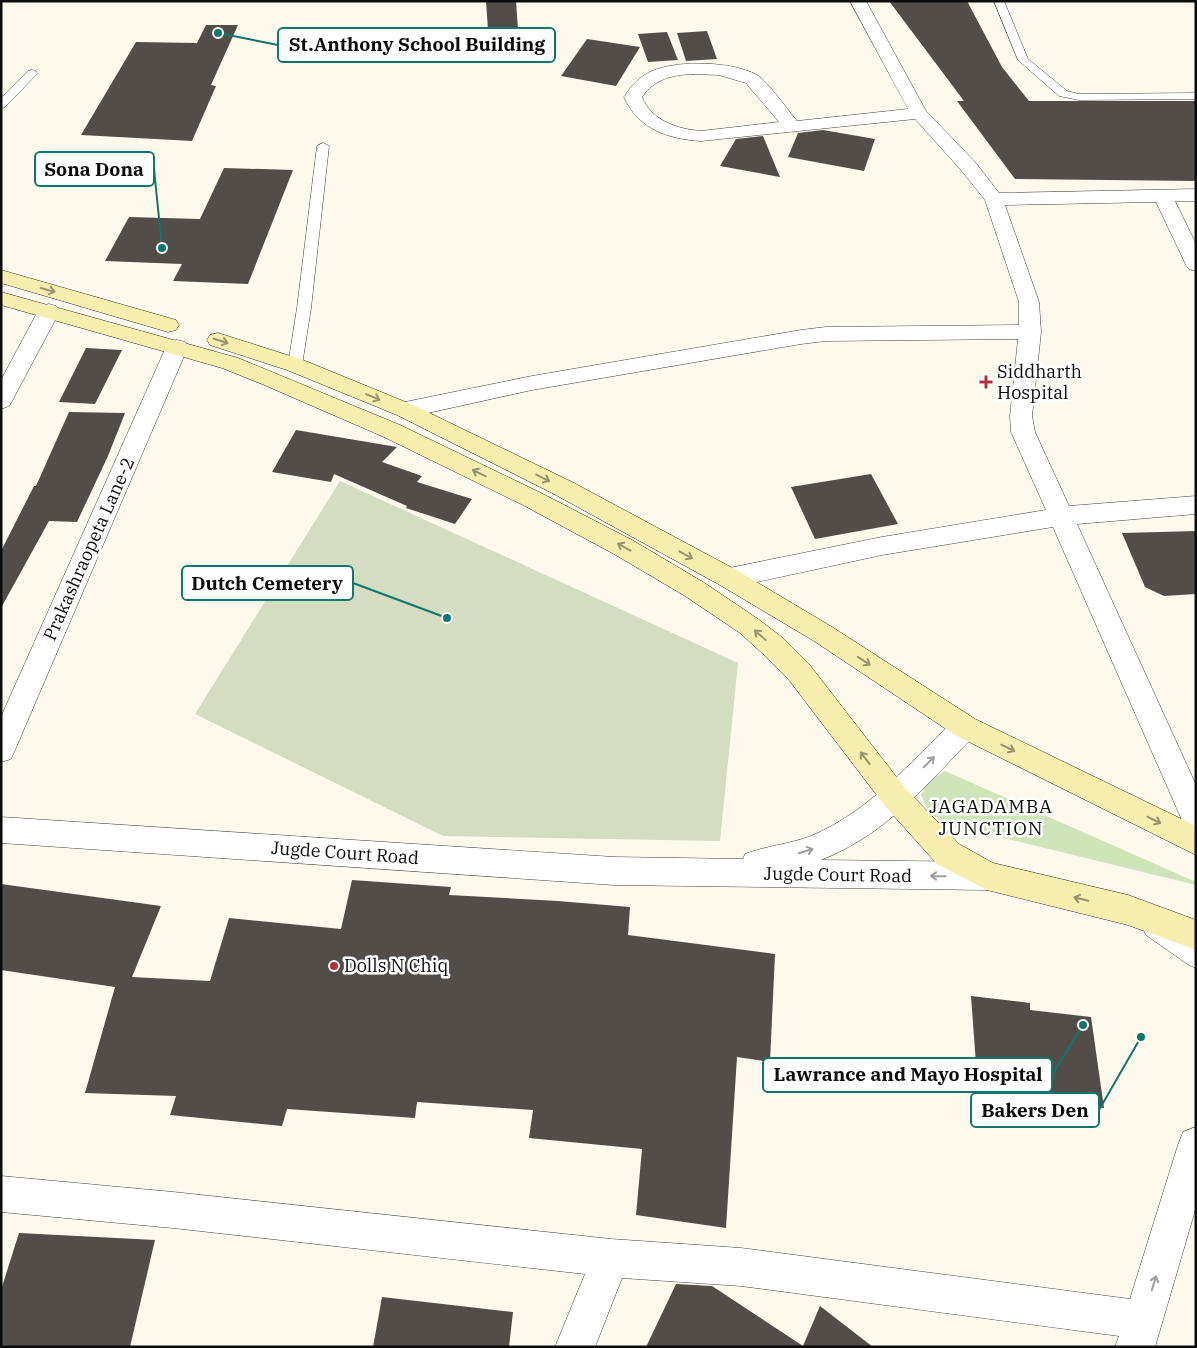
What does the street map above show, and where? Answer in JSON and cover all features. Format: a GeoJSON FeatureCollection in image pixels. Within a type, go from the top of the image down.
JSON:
{"type":"FeatureCollection","features":[{"type":"Feature","properties":{"kind":"main road"},"geometry":{"type":"LineString","coordinates":[[1,276],[211,338],[295,365],[405,410],[580,497],[729,578],[823,634],[964,727],[1196,841]]}},
{"type":"Feature","properties":{"kind":"main road"},"geometry":{"type":"LineString","coordinates":[[1,298],[230,363],[328,402],[392,431],[532,499],[615,542],[694,589],[749,626],[799,672],[895,797]]}},
{"type":"Feature","properties":{"kind":"main road","name":"Jugde Court Road"},"geometry":{"type":"LineString","coordinates":[[895,797],[948,854],[987,876],[1128,910],[1196,934]]}},
{"type":"Feature","properties":{"kind":"street"},"geometry":{"type":"LineString","coordinates":[[858,1],[919,113],[968,166],[994,199],[1030,302],[1030,332],[1022,416],[1023,432],[1187,776],[1196,818]]}},
{"type":"Feature","properties":{"kind":"street"},"geometry":{"type":"LineString","coordinates":[[792,126],[752,79],[743,74],[728,71],[686,70],[658,74],[636,91],[633,97],[636,106],[642,113],[670,131],[684,135],[701,136],[919,113]]}},
{"type":"Feature","properties":{"kind":"street"},"geometry":{"type":"LineString","coordinates":[[994,199],[1196,195]]}},
{"type":"Feature","properties":{"kind":"street"},"geometry":{"type":"LineString","coordinates":[[1162,196],[1196,265]]}},
{"type":"Feature","properties":{"kind":"street"},"geometry":{"type":"LineString","coordinates":[[1,401],[49,311]]}},
{"type":"Feature","properties":{"kind":"street"},"geometry":{"type":"LineString","coordinates":[[405,410],[532,383],[801,337],[826,334],[1030,332]]}},
{"type":"Feature","properties":{"kind":"street","name":"Prakashraopeta Lane-2"},"geometry":{"type":"LineString","coordinates":[[1,750],[177,347]]}},
{"type":"Feature","properties":{"kind":"street"},"geometry":{"type":"LineString","coordinates":[[729,578],[882,546],[1062,516],[1196,504]]}},
{"type":"Feature","properties":{"kind":"street","name":"Jugde Court Road"},"geometry":{"type":"LineString","coordinates":[[690,873],[772,861],[815,848],[859,826],[895,797],[964,727]]}},
{"type":"Feature","properties":{"kind":"street","name":"Jugde Court Road"},"geometry":{"type":"LineString","coordinates":[[1,830],[614,872],[987,876]]}},
{"type":"Feature","properties":{"kind":"street"},"geometry":{"type":"LineString","coordinates":[[1,1194],[173,1210],[611,1258],[741,1267],[1139,1333],[1196,1145]]}},
{"type":"Feature","properties":{"kind":"street"},"geometry":{"type":"LineString","coordinates":[[575,1347],[611,1258]]}},
{"type":"Feature","properties":{"kind":"lane"},"geometry":{"type":"LineString","coordinates":[[999,1],[1023,60],[1063,94],[1088,97],[1196,96]]}},
{"type":"Feature","properties":{"kind":"lane"},"geometry":{"type":"LineString","coordinates":[[1,106],[32,73]]}},
{"type":"Feature","properties":{"kind":"lane"},"geometry":{"type":"LineString","coordinates":[[295,365],[323,146]]}},
{"type":"Feature","properties":{"kind":"lane"},"geometry":{"type":"LineString","coordinates":[[1128,910],[1196,958]]}},
{"type":"Feature","properties":{"kind":"green space"},"geometry":{"type":"Polygon","coordinates":[[[340,481],[738,663],[720,841],[443,836],[195,714],[340,481]]]}},
{"type":"Feature","properties":{"kind":"green space"},"geometry":{"type":"Polygon","coordinates":[[[945,771],[1196,882],[1196,885],[950,825],[929,813],[921,795],[927,782],[945,771]]]}},
{"type":"Feature","properties":{"kind":"building"},"geometry":{"type":"Polygon","coordinates":[[[486,1],[516,1],[518,29],[488,30],[486,1]]]}},
{"type":"Feature","properties":{"kind":"building"},"geometry":{"type":"Polygon","coordinates":[[[889,1],[967,1],[1002,67],[1029,101],[1196,101],[1196,181],[1015,179],[957,101],[964,101],[889,1]]]}},
{"type":"Feature","properties":{"kind":"building"},"geometry":{"type":"Polygon","coordinates":[[[206,25],[238,25],[211,85],[216,86],[192,141],[81,135],[136,42],[197,43],[206,25]]]}},
{"type":"Feature","properties":{"kind":"building"},"geometry":{"type":"Polygon","coordinates":[[[707,31],[717,59],[686,61],[677,33],[707,31]]]}},
{"type":"Feature","properties":{"kind":"building"},"geometry":{"type":"Polygon","coordinates":[[[667,32],[678,60],[648,62],[638,34],[667,32]]]}},
{"type":"Feature","properties":{"kind":"building"},"geometry":{"type":"Polygon","coordinates":[[[587,39],[640,47],[616,86],[561,76],[587,39]]]}},
{"type":"Feature","properties":{"kind":"building"},"geometry":{"type":"Polygon","coordinates":[[[823,130],[875,139],[864,171],[788,157],[798,133],[823,130]]]}},
{"type":"Feature","properties":{"kind":"building"},"geometry":{"type":"Polygon","coordinates":[[[763,136],[780,177],[720,166],[736,139],[763,136]]]}},
{"type":"Feature","properties":{"kind":"building"},"geometry":{"type":"Polygon","coordinates":[[[224,168],[293,170],[248,284],[173,281],[182,264],[105,261],[129,217],[200,219],[224,168]]]}},
{"type":"Feature","properties":{"kind":"building"},"geometry":{"type":"Polygon","coordinates":[[[86,348],[122,350],[95,404],[59,402],[86,348]]]}},
{"type":"Feature","properties":{"kind":"building"},"geometry":{"type":"Polygon","coordinates":[[[69,412],[125,413],[108,456],[77,522],[49,521],[1,608],[1,551],[34,486],[36,486],[69,412]]]}},
{"type":"Feature","properties":{"kind":"building"},"geometry":{"type":"Polygon","coordinates":[[[296,430],[397,447],[382,462],[422,476],[417,482],[472,499],[455,524],[406,508],[407,506],[334,474],[331,482],[272,472],[296,430]]]}},
{"type":"Feature","properties":{"kind":"building"},"geometry":{"type":"Polygon","coordinates":[[[871,474],[898,524],[815,539],[791,487],[871,474]]]}},
{"type":"Feature","properties":{"kind":"building"},"geometry":{"type":"Polygon","coordinates":[[[1196,531],[1196,594],[1164,596],[1145,587],[1122,533],[1196,531]]]}},
{"type":"Feature","properties":{"kind":"building"},"geometry":{"type":"Polygon","coordinates":[[[352,880],[451,887],[449,895],[630,907],[628,935],[775,954],[770,1062],[737,1057],[726,1228],[636,1215],[642,1149],[529,1138],[533,1110],[417,1102],[415,1118],[287,1109],[282,1126],[170,1115],[176,1096],[85,1093],[115,987],[1,970],[1,884],[161,906],[132,977],[210,981],[229,918],[341,929],[352,880]]]}},
{"type":"Feature","properties":{"kind":"building"},"geometry":{"type":"Polygon","coordinates":[[[971,996],[1030,1003],[1030,1010],[1091,1017],[1104,1108],[1055,1103],[1054,1100],[978,1091],[971,996]]]}},
{"type":"Feature","properties":{"kind":"building"},"geometry":{"type":"Polygon","coordinates":[[[19,1233],[155,1240],[130,1347],[1,1347],[1,1290],[19,1233]]]}},
{"type":"Feature","properties":{"kind":"building"},"geometry":{"type":"Polygon","coordinates":[[[676,1284],[712,1286],[803,1346],[820,1306],[873,1347],[646,1347],[676,1284]]]}},
{"type":"Feature","properties":{"kind":"building"},"geometry":{"type":"Polygon","coordinates":[[[382,1297],[513,1312],[509,1347],[373,1347],[382,1297]]]}},
{"type":"Feature","properties":{"kind":"place","name":"St.Anthony School Building"},"geometry":{"type":"Point","coordinates":[218,33]}},
{"type":"Feature","properties":{"kind":"place","name":"Sona Dona"},"geometry":{"type":"Point","coordinates":[162,248]}},
{"type":"Feature","properties":{"kind":"place","name":"Siddharth Hospital"},"geometry":{"type":"Point","coordinates":[986,382]}},
{"type":"Feature","properties":{"kind":"place","name":"Dutch Cemetery"},"geometry":{"type":"Point","coordinates":[447,618]}},
{"type":"Feature","properties":{"kind":"place","name":"Dolls N Chiq"},"geometry":{"type":"Point","coordinates":[334,966]}},
{"type":"Feature","properties":{"kind":"place","name":"Lawrance and Mayo Hospital"},"geometry":{"type":"Point","coordinates":[1083,1025]}},
{"type":"Feature","properties":{"kind":"place","name":"Bakers Den"},"geometry":{"type":"Point","coordinates":[1141,1037]}},
{"type":"Feature","properties":{"kind":"district","name":"JAGADAMBA JUNCTION"},"geometry":{"type":"Point","coordinates":[991,817]}}]}
